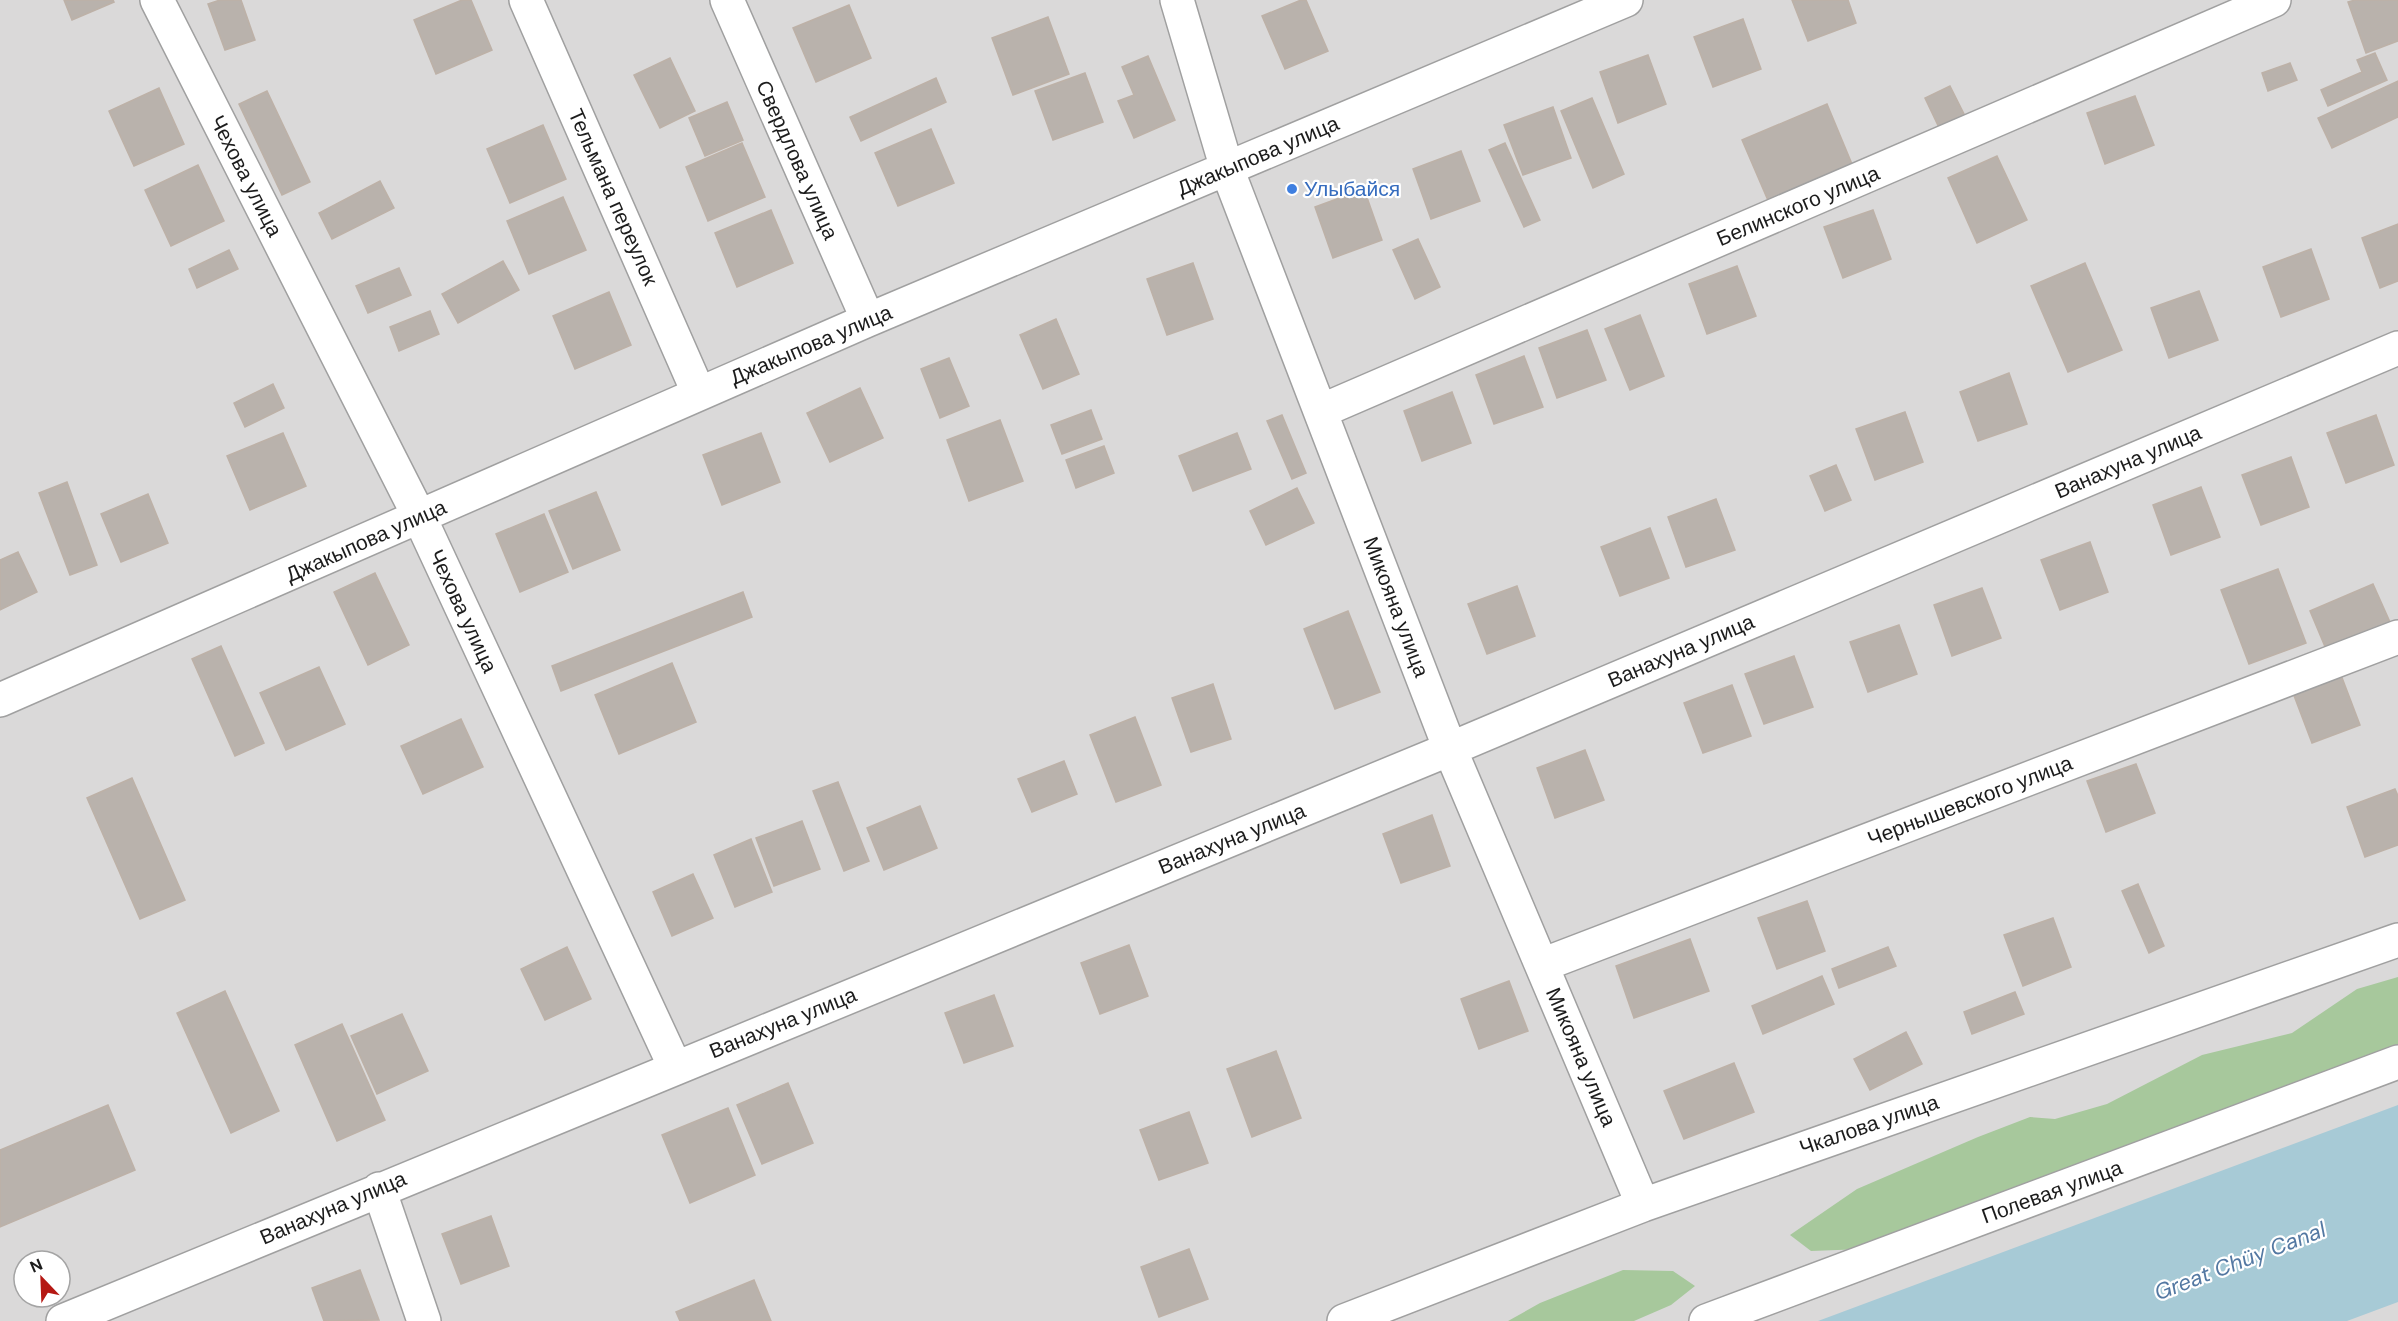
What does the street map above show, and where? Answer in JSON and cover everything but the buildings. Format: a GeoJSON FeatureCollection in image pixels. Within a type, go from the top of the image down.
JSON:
{"type":"FeatureCollection","features":[{"type":"Feature","properties":{"kind":"street","name":"Чехова улица"},"geometry":{"type":"LineString","coordinates":[[157,0],[420,518],[675,1067]]}},
{"type":"Feature","properties":{"kind":"street","name":"Тельмана переулок"},"geometry":{"type":"LineString","coordinates":[[526,0],[699,394]]}},
{"type":"Feature","properties":{"kind":"street","name":"Свердлова улица"},"geometry":{"type":"LineString","coordinates":[[727,0],[868,320]]}},
{"type":"Feature","properties":{"kind":"street","name":"Микояна улица"},"geometry":{"type":"LineString","coordinates":[[1177,0],[1227,169],[1450,749],[1643,1204]]}},
{"type":"Feature","properties":{"kind":"street","name":"Джакыпова улица"},"geometry":{"type":"LineString","coordinates":[[0,700],[868,320],[1626,0]]}},
{"type":"Feature","properties":{"kind":"street","name":"Белинского улица"},"geometry":{"type":"LineString","coordinates":[[1321,411],[2274,0]]}},
{"type":"Feature","properties":{"kind":"street","name":"Ванахуна улица"},"geometry":{"type":"LineString","coordinates":[[63,1321],[1450,749],[2398,348]]}},
{"type":"Feature","properties":{"kind":"street","name":"Чернышевского улица"},"geometry":{"type":"LineString","coordinates":[[1542,965],[2398,638]]}},
{"type":"Feature","properties":{"kind":"street","name":"Чкалова улица"},"geometry":{"type":"LineString","coordinates":[[1344,1321],[1643,1204],[2398,940]]}},
{"type":"Feature","properties":{"kind":"street","name":"Полевая улица"},"geometry":{"type":"LineString","coordinates":[[1706,1321],[2398,1062]]}},
{"type":"Feature","properties":{"kind":"street"},"geometry":{"type":"LineString","coordinates":[[379,1189],[424,1321]]}},
{"type":"Feature","properties":{"kind":"shaded area"},"geometry":{"type":"Polygon","coordinates":[[[0,0],[2398,0],[2398,1321],[0,1321],[0,0]]]}},
{"type":"Feature","properties":{"kind":"green space"},"geometry":{"type":"Polygon","coordinates":[[[2398,977],[2398,1053],[1864,1249],[1811,1251],[1790,1235],[1857,1189],[1978,1137],[2030,1117],[2055,1119],[2107,1104],[2202,1055],[2292,1033],[2357,989],[2398,977]]]}},
{"type":"Feature","properties":{"kind":"green space"},"geometry":{"type":"Polygon","coordinates":[[[1623,1270],[1673,1271],[1695,1286],[1671,1305],[1634,1321],[1508,1321],[1540,1303],[1623,1270]]]}},
{"type":"Feature","properties":{"kind":"water","name":"Great Chüy Canal"},"geometry":{"type":"Polygon","coordinates":[[[2398,1105],[2398,1302],[2347,1321],[1818,1321],[2398,1105]]]}},
{"type":"Feature","properties":{"kind":"place","name":"Улыбайся"},"geometry":{"type":"Point","coordinates":[1292,189]}}]}
